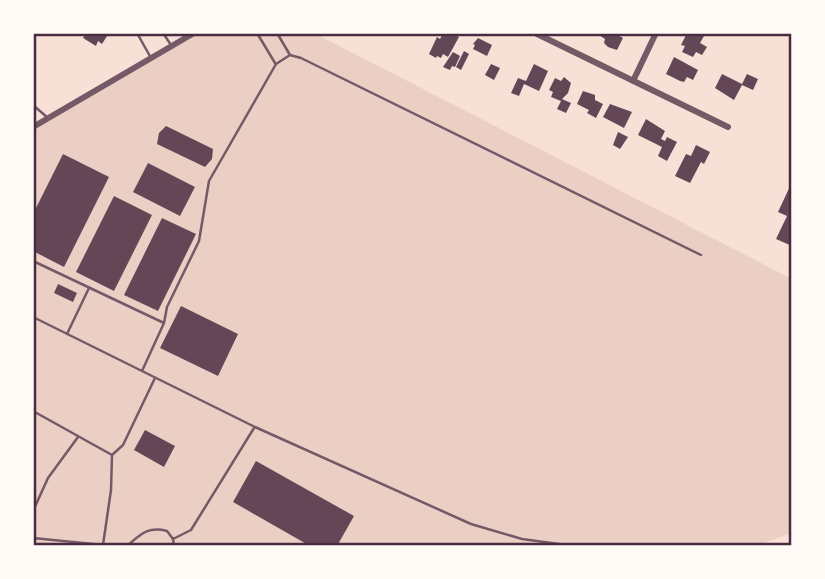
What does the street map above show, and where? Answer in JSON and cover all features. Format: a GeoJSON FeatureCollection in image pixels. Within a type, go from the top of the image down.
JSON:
{"type":"FeatureCollection","features":[{"type":"Feature","properties":{"kind":"street"},"geometry":{"type":"LineString","coordinates":[[33,127],[194,33]]}},
{"type":"Feature","properties":{"kind":"street"},"geometry":{"type":"LineString","coordinates":[[535,33],[728,127]]}},
{"type":"Feature","properties":{"kind":"street"},"geometry":{"type":"LineString","coordinates":[[633,81],[656,33]]}},
{"type":"Feature","properties":{"kind":"lane"},"geometry":{"type":"LineString","coordinates":[[137,33],[151,59]]}},
{"type":"Feature","properties":{"kind":"lane"},"geometry":{"type":"LineString","coordinates":[[163,33],[172,47]]}},
{"type":"Feature","properties":{"kind":"lane"},"geometry":{"type":"LineString","coordinates":[[257,33],[276,65]]}},
{"type":"Feature","properties":{"kind":"lane"},"geometry":{"type":"LineString","coordinates":[[277,33],[290,55],[301,58],[701,255]]}},
{"type":"Feature","properties":{"kind":"lane"},"geometry":{"type":"LineString","coordinates":[[142,371],[164,323],[167,307],[199,241],[209,181],[276,65],[290,55]]}},
{"type":"Feature","properties":{"kind":"lane"},"geometry":{"type":"LineString","coordinates":[[33,105],[48,118]]}},
{"type":"Feature","properties":{"kind":"lane"},"geometry":{"type":"LineString","coordinates":[[33,261],[164,323]]}},
{"type":"Feature","properties":{"kind":"lane"},"geometry":{"type":"LineString","coordinates":[[67,334],[89,288]]}},
{"type":"Feature","properties":{"kind":"lane"},"geometry":{"type":"LineString","coordinates":[[33,317],[255,427],[471,524],[522,540],[559,544]]}},
{"type":"Feature","properties":{"kind":"lane"},"geometry":{"type":"LineString","coordinates":[[33,538],[103,545],[113,455],[122,446],[155,378]]}},
{"type":"Feature","properties":{"kind":"lane"},"geometry":{"type":"LineString","coordinates":[[34,411],[78,438],[113,455]]}},
{"type":"Feature","properties":{"kind":"lane"},"geometry":{"type":"LineString","coordinates":[[173,539],[191,530],[255,427]]}},
{"type":"Feature","properties":{"kind":"lane"},"geometry":{"type":"LineString","coordinates":[[33,511],[48,478],[78,438]]}},
{"type":"Feature","properties":{"kind":"lane"},"geometry":{"type":"LineString","coordinates":[[127,546],[146,530],[152,529],[167,531],[174,546]]}},
{"type":"Feature","properties":{"kind":"shaded area"},"geometry":{"type":"Polygon","coordinates":[[[194,33],[314,33],[792,279],[792,533],[755,546],[33,546],[33,127],[194,33]]]}},
{"type":"Feature","properties":{"kind":"building"},"geometry":{"type":"Polygon","coordinates":[[[86,33],[109,33],[102,44],[98,41],[96,46],[83,38],[86,33]]]}},
{"type":"Feature","properties":{"kind":"building"},"geometry":{"type":"Polygon","coordinates":[[[443,33],[452,33],[459,37],[448,57],[443,54],[441,58],[436,58],[429,54],[437,37],[440,39],[443,33]]]}},
{"type":"Feature","properties":{"kind":"building"},"geometry":{"type":"Polygon","coordinates":[[[596,33],[614,33],[623,38],[617,50],[608,47],[604,43],[605,39],[596,33]]]}},
{"type":"Feature","properties":{"kind":"building"},"geometry":{"type":"Polygon","coordinates":[[[689,33],[704,36],[700,43],[707,47],[702,55],[696,52],[693,57],[682,52],[685,46],[681,45],[689,33]]]}},
{"type":"Feature","properties":{"kind":"building"},"geometry":{"type":"Polygon","coordinates":[[[478,38],[492,45],[487,56],[473,49],[478,38]]]}},
{"type":"Feature","properties":{"kind":"building"},"geometry":{"type":"Polygon","coordinates":[[[464,51],[469,54],[461,70],[456,67],[464,51]]]}},
{"type":"Feature","properties":{"kind":"building"},"geometry":{"type":"Polygon","coordinates":[[[453,52],[460,56],[455,67],[452,66],[450,70],[443,67],[453,52]]]}},
{"type":"Feature","properties":{"kind":"building"},"geometry":{"type":"Polygon","coordinates":[[[674,57],[698,70],[693,80],[687,77],[684,82],[666,74],[674,57]]]}},
{"type":"Feature","properties":{"kind":"building"},"geometry":{"type":"Polygon","coordinates":[[[491,64],[500,68],[494,80],[485,75],[491,64]]]}},
{"type":"Feature","properties":{"kind":"building"},"geometry":{"type":"Polygon","coordinates":[[[534,64],[548,71],[539,91],[524,84],[519,96],[511,93],[518,78],[526,81],[534,64]]]}},
{"type":"Feature","properties":{"kind":"building"},"geometry":{"type":"Polygon","coordinates":[[[722,74],[742,84],[747,74],[758,79],[753,90],[742,85],[734,100],[715,88],[722,74]]]}},
{"type":"Feature","properties":{"kind":"building"},"geometry":{"type":"Polygon","coordinates":[[[564,77],[571,83],[568,93],[562,99],[571,103],[566,113],[557,109],[561,101],[551,97],[553,92],[549,90],[555,78],[561,81],[564,77]]]}},
{"type":"Feature","properties":{"kind":"building"},"geometry":{"type":"Polygon","coordinates":[[[583,91],[595,95],[595,100],[603,104],[596,118],[587,113],[589,110],[577,104],[583,91]]]}},
{"type":"Feature","properties":{"kind":"building"},"geometry":{"type":"Polygon","coordinates":[[[610,104],[632,112],[624,128],[603,117],[610,104]]]}},
{"type":"Feature","properties":{"kind":"building"},"geometry":{"type":"Polygon","coordinates":[[[646,119],[665,131],[661,139],[665,141],[667,137],[677,142],[667,161],[658,156],[662,147],[638,135],[646,119]]]}},
{"type":"Feature","properties":{"kind":"building"},"geometry":{"type":"Polygon","coordinates":[[[166,126],[213,149],[212,159],[205,167],[157,144],[159,133],[166,126]]]}},
{"type":"Feature","properties":{"kind":"building"},"geometry":{"type":"Polygon","coordinates":[[[618,132],[628,137],[620,149],[613,145],[618,132]]]}},
{"type":"Feature","properties":{"kind":"building"},"geometry":{"type":"Polygon","coordinates":[[[696,145],[710,152],[704,164],[701,162],[690,183],[675,176],[686,154],[691,156],[696,145]]]}},
{"type":"Feature","properties":{"kind":"building"},"geometry":{"type":"Polygon","coordinates":[[[63,154],[109,177],[64,267],[33,251],[33,214],[63,154]]]}},
{"type":"Feature","properties":{"kind":"building"},"geometry":{"type":"Polygon","coordinates":[[[148,163],[195,187],[180,216],[133,192],[148,163]]]}},
{"type":"Feature","properties":{"kind":"building"},"geometry":{"type":"Polygon","coordinates":[[[792,182],[792,246],[776,239],[787,216],[778,212],[792,182]]]}},
{"type":"Feature","properties":{"kind":"building"},"geometry":{"type":"Polygon","coordinates":[[[114,196],[152,215],[114,291],[76,272],[114,196]]]}},
{"type":"Feature","properties":{"kind":"building"},"geometry":{"type":"Polygon","coordinates":[[[162,218],[196,234],[158,311],[124,295],[162,218]]]}},
{"type":"Feature","properties":{"kind":"building"},"geometry":{"type":"Polygon","coordinates":[[[58,284],[77,293],[73,302],[54,293],[58,284]]]}},
{"type":"Feature","properties":{"kind":"building"},"geometry":{"type":"Polygon","coordinates":[[[181,306],[238,334],[218,376],[160,348],[181,306]]]}},
{"type":"Feature","properties":{"kind":"building"},"geometry":{"type":"Polygon","coordinates":[[[145,430],[175,446],[164,467],[134,450],[145,430]]]}},
{"type":"Feature","properties":{"kind":"building"},"geometry":{"type":"Polygon","coordinates":[[[256,461],[354,516],[337,546],[310,546],[233,502],[256,461]]]}}]}
